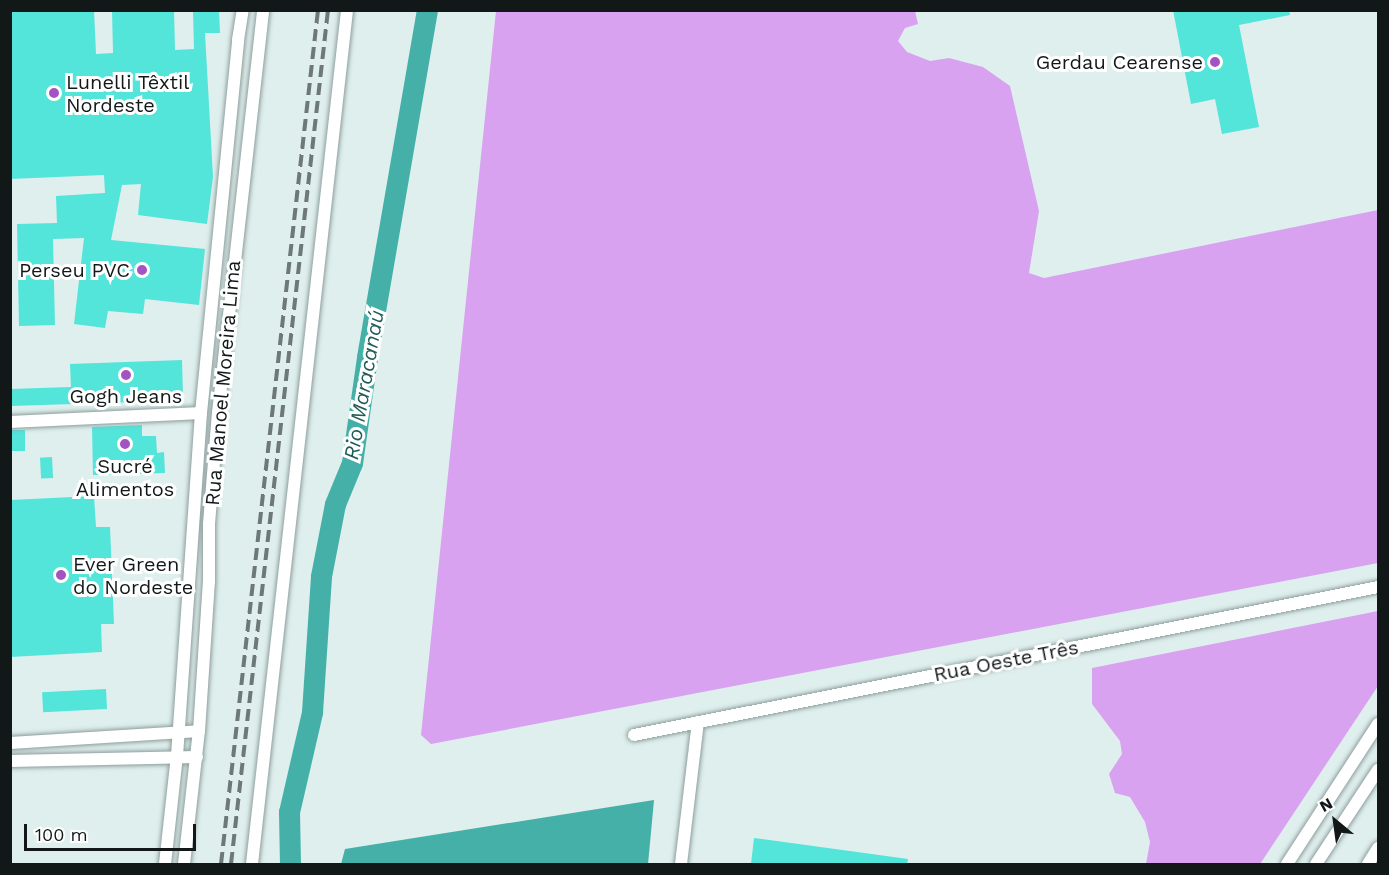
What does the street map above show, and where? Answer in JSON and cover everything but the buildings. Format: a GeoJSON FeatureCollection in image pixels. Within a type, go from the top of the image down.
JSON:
{"type":"FeatureCollection","features":[{"type":"Feature","properties":{"kind":"street","name":"Rua Manoel Moreira Lima"},"geometry":{"type":"LineString","coordinates":[[165,864],[179,732],[201,413],[238,40],[243,10]]}},
{"type":"Feature","properties":{"kind":"street","name":"Rua Manoel Moreira Lima"},"geometry":{"type":"LineString","coordinates":[[184,864],[199,731],[209,582],[209,524],[218,413],[262,10]]}},
{"type":"Feature","properties":{"kind":"street"},"geometry":{"type":"LineString","coordinates":[[252,864],[347,10]]}},
{"type":"Feature","properties":{"kind":"street"},"geometry":{"type":"LineString","coordinates":[[238,40],[258,41]]}},
{"type":"Feature","properties":{"kind":"street"},"geometry":{"type":"LineString","coordinates":[[10,422],[201,413]]}},
{"type":"Feature","properties":{"kind":"street","name":"Rua Oeste Três"},"geometry":{"type":"LineString","coordinates":[[634,735],[1378,587]]}},
{"type":"Feature","properties":{"kind":"street"},"geometry":{"type":"LineString","coordinates":[[681,864],[698,722]]}},
{"type":"Feature","properties":{"kind":"street"},"geometry":{"type":"LineString","coordinates":[[1287,864],[1378,724]]}},
{"type":"Feature","properties":{"kind":"street"},"geometry":{"type":"LineString","coordinates":[[10,743],[199,731]]}},
{"type":"Feature","properties":{"kind":"street"},"geometry":{"type":"LineString","coordinates":[[27,760],[28,742]]}},
{"type":"Feature","properties":{"kind":"street"},"geometry":{"type":"LineString","coordinates":[[10,761],[196,757]]}},
{"type":"Feature","properties":{"kind":"street"},"geometry":{"type":"LineString","coordinates":[[1316,864],[1378,770]]}},
{"type":"Feature","properties":{"kind":"street"},"geometry":{"type":"LineString","coordinates":[[1368,864],[1378,848]]}},
{"type":"Feature","properties":{"kind":"shaded area"},"geometry":{"type":"Polygon","coordinates":[[[496,11],[915,11],[918,24],[905,28],[898,41],[907,52],[930,61],[949,58],[983,67],[1010,86],[1039,211],[1029,273],[1044,278],[1378,210],[1378,563],[431,744],[421,735],[496,11]]]}},
{"type":"Feature","properties":{"kind":"shaded area"},"geometry":{"type":"Polygon","coordinates":[[[1378,611],[1378,686],[1260,864],[1146,864],[1150,842],[1145,822],[1130,797],[1115,793],[1109,774],[1122,754],[1120,741],[1092,704],[1092,668],[1378,611]]]}},
{"type":"Feature","properties":{"kind":"water"},"geometry":{"type":"Polygon","coordinates":[[[654,800],[648,864],[341,864],[345,849],[654,800]]]}},
{"type":"Feature","properties":{"kind":"waterway","name":"Rio Maracanaú"},"geometry":{"type":"LineString","coordinates":[[290,864],[289,812],[312,712],[321,576],[335,504],[352,463],[367,357],[427,10]]}},
{"type":"Feature","properties":{"kind":"railway"},"geometry":{"type":"LineString","coordinates":[[221,864],[318,10]]}},
{"type":"Feature","properties":{"kind":"railway"},"geometry":{"type":"LineString","coordinates":[[231,864],[328,10]]}},
{"type":"Feature","properties":{"kind":"place","name":"Gerdau Cearense"},"geometry":{"type":"Point","coordinates":[1215,62]}},
{"type":"Feature","properties":{"kind":"place","name":"Lunelli Têxtil Nordeste"},"geometry":{"type":"Point","coordinates":[54,93]}},
{"type":"Feature","properties":{"kind":"place","name":"Perseu PVC"},"geometry":{"type":"Point","coordinates":[142,270]}},
{"type":"Feature","properties":{"kind":"place","name":"Gogh Jeans"},"geometry":{"type":"Point","coordinates":[126,375]}},
{"type":"Feature","properties":{"kind":"place","name":"Sucré Alimentos"},"geometry":{"type":"Point","coordinates":[125,444]}},
{"type":"Feature","properties":{"kind":"place","name":"Ever Green do Nordeste"},"geometry":{"type":"Point","coordinates":[61,575]}}]}
